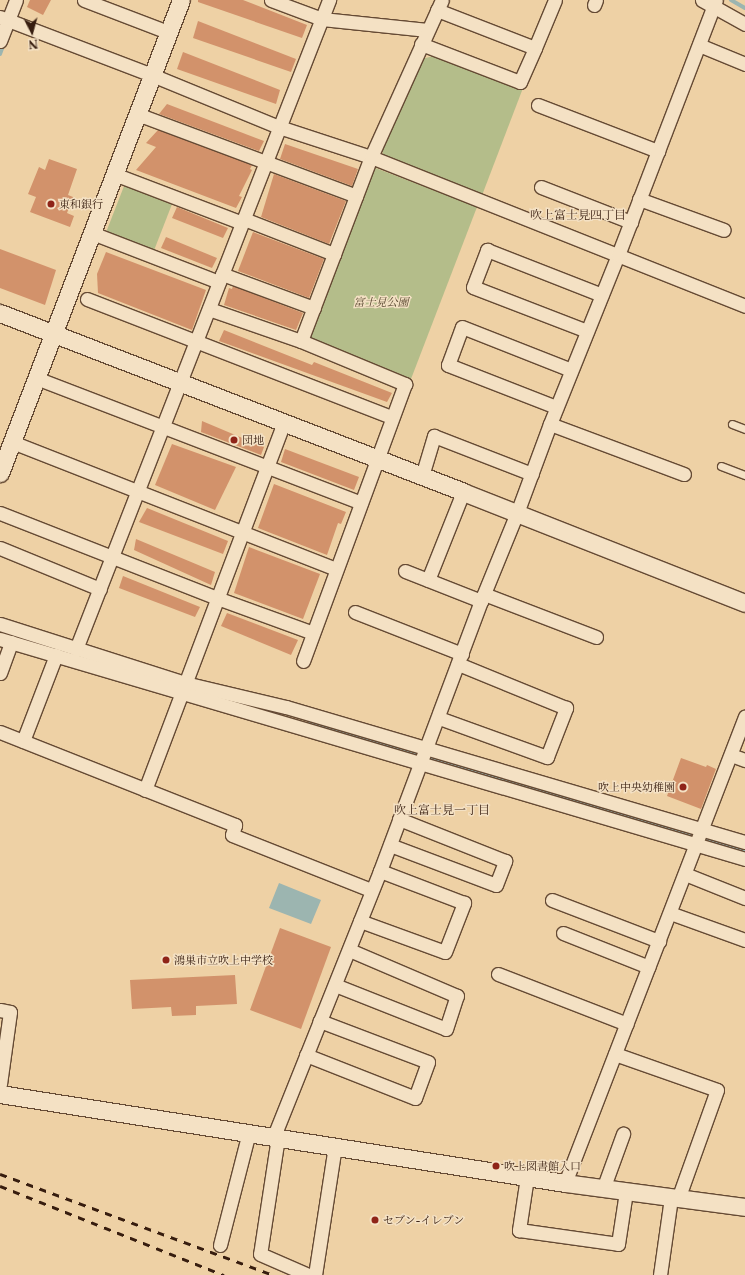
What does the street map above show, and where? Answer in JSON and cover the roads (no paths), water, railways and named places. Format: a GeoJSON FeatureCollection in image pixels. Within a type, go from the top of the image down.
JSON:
{"type":"FeatureCollection","features":[{"type":"Feature","properties":{"kind":"street"},"geometry":{"type":"LineString","coordinates":[[0,41],[4,19],[16,0]]}},
{"type":"Feature","properties":{"kind":"street"},"geometry":{"type":"LineString","coordinates":[[84,0],[168,32]]}},
{"type":"Feature","properties":{"kind":"street"},"geometry":{"type":"LineString","coordinates":[[0,473],[181,0]]}},
{"type":"Feature","properties":{"kind":"street"},"geometry":{"type":"LineString","coordinates":[[271,0],[322,19],[428,30]]}},
{"type":"Feature","properties":{"kind":"street"},"geometry":{"type":"LineString","coordinates":[[76,649],[329,0]]}},
{"type":"Feature","properties":{"kind":"street"},"geometry":{"type":"LineString","coordinates":[[421,44],[520,82],[555,0]]}},
{"type":"Feature","properties":{"kind":"street"},"geometry":{"type":"LineString","coordinates":[[308,1275],[260,1254],[276,1137],[306,1055],[349,950],[371,890],[380,871],[421,762],[427,750],[482,598],[517,513],[556,407],[618,255],[699,45],[710,2],[745,24]]}},
{"type":"Feature","properties":{"kind":"street"},"geometry":{"type":"LineString","coordinates":[[301,341],[371,157],[440,5],[535,48]]}},
{"type":"Feature","properties":{"kind":"street"},"geometry":{"type":"LineString","coordinates":[[4,19],[152,75],[279,127],[371,157],[745,306]]}},
{"type":"Feature","properties":{"kind":"street"},"geometry":{"type":"LineString","coordinates":[[699,45],[745,64]]}},
{"type":"Feature","properties":{"kind":"street"},"geometry":{"type":"LineString","coordinates":[[538,105],[658,151]]}},
{"type":"Feature","properties":{"kind":"street"},"geometry":{"type":"LineString","coordinates":[[137,114],[356,196]]}},
{"type":"Feature","properties":{"kind":"street"},"geometry":{"type":"LineString","coordinates":[[114,174],[334,254]]}},
{"type":"Feature","properties":{"kind":"street"},"geometry":{"type":"LineString","coordinates":[[541,187],[631,222]]}},
{"type":"Feature","properties":{"kind":"street"},"geometry":{"type":"LineString","coordinates":[[639,199],[724,230]]}},
{"type":"Feature","properties":{"kind":"street"},"geometry":{"type":"LineString","coordinates":[[92,233],[221,278],[314,308]]}},
{"type":"Feature","properties":{"kind":"street"},"geometry":{"type":"LineString","coordinates":[[587,331],[473,286],[487,250],[602,295]]}},
{"type":"Feature","properties":{"kind":"street"},"geometry":{"type":"LineString","coordinates":[[87,299],[392,417]]}},
{"type":"Feature","properties":{"kind":"street"},"geometry":{"type":"LineString","coordinates":[[209,309],[301,341],[405,384],[302,662]]}},
{"type":"Feature","properties":{"kind":"street"},"geometry":{"type":"LineString","coordinates":[[0,313],[745,603]]}},
{"type":"Feature","properties":{"kind":"street"},"geometry":{"type":"LineString","coordinates":[[556,407],[448,365],[462,327],[571,370]]}},
{"type":"Feature","properties":{"kind":"street"},"geometry":{"type":"LineString","coordinates":[[36,378],[361,503]]}},
{"type":"Feature","properties":{"kind":"street"},"geometry":{"type":"LineString","coordinates":[[145,790],[284,423]]}},
{"type":"Feature","properties":{"kind":"street"},"geometry":{"type":"LineString","coordinates":[[550,424],[684,474]]}},
{"type":"Feature","properties":{"kind":"street"},"geometry":{"type":"LineString","coordinates":[[422,476],[434,436],[532,474]]}},
{"type":"Feature","properties":{"kind":"street"},"geometry":{"type":"LineString","coordinates":[[12,442],[336,569]]}},
{"type":"Feature","properties":{"kind":"street"},"geometry":{"type":"LineString","coordinates":[[428,580],[463,492]]}},
{"type":"Feature","properties":{"kind":"street"},"geometry":{"type":"LineString","coordinates":[[0,513],[217,598],[313,633]]}},
{"type":"Feature","properties":{"kind":"street"},"geometry":{"type":"LineString","coordinates":[[0,548],[100,589]]}},
{"type":"Feature","properties":{"kind":"street"},"geometry":{"type":"LineString","coordinates":[[405,571],[596,637]]}},
{"type":"Feature","properties":{"kind":"street"},"geometry":{"type":"LineString","coordinates":[[355,612],[566,708],[547,757],[438,718]]}},
{"type":"Feature","properties":{"kind":"street"},"geometry":{"type":"LineString","coordinates":[[0,624],[76,649],[183,688],[286,707],[427,750],[745,842]]}},
{"type":"Feature","properties":{"kind":"street"},"geometry":{"type":"LineString","coordinates":[[0,673],[5,641],[183,688],[421,762],[745,859]]}},
{"type":"Feature","properties":{"kind":"street"},"geometry":{"type":"LineString","coordinates":[[23,741],[56,655]]}},
{"type":"Feature","properties":{"kind":"street"},"geometry":{"type":"LineString","coordinates":[[566,1183],[745,717]]}},
{"type":"Feature","properties":{"kind":"street"},"geometry":{"type":"LineString","coordinates":[[0,732],[235,826],[232,835],[371,890]]}},
{"type":"Feature","properties":{"kind":"street"},"geometry":{"type":"LineString","coordinates":[[731,755],[745,760]]}},
{"type":"Feature","properties":{"kind":"street"},"geometry":{"type":"LineString","coordinates":[[390,845],[496,885],[505,861],[399,819]]}},
{"type":"Feature","properties":{"kind":"street"},"geometry":{"type":"LineString","coordinates":[[360,921],[445,952],[464,904],[380,871]]}},
{"type":"Feature","properties":{"kind":"street"},"geometry":{"type":"LineString","coordinates":[[685,874],[745,898]]}},
{"type":"Feature","properties":{"kind":"street"},"geometry":{"type":"LineString","coordinates":[[552,900],[659,941]]}},
{"type":"Feature","properties":{"kind":"street"},"geometry":{"type":"LineString","coordinates":[[670,912],[745,940]]}},
{"type":"Feature","properties":{"kind":"street"},"geometry":{"type":"LineString","coordinates":[[562,933],[649,967]]}},
{"type":"Feature","properties":{"kind":"street"},"geometry":{"type":"LineString","coordinates":[[335,985],[446,1029],[456,996],[349,950]]}},
{"type":"Feature","properties":{"kind":"street"},"geometry":{"type":"LineString","coordinates":[[498,974],[627,1024]]}},
{"type":"Feature","properties":{"kind":"street"},"geometry":{"type":"LineString","coordinates":[[0,1010],[10,1012],[0,1084]]}},
{"type":"Feature","properties":{"kind":"street"},"geometry":{"type":"LineString","coordinates":[[306,1055],[415,1098],[428,1062],[320,1020]]}},
{"type":"Feature","properties":{"kind":"street"},"geometry":{"type":"LineString","coordinates":[[615,1054],[716,1090],[675,1199],[660,1275]]}},
{"type":"Feature","properties":{"kind":"street"},"geometry":{"type":"LineString","coordinates":[[0,1094],[249,1132],[603,1189],[745,1207]]}},
{"type":"Feature","properties":{"kind":"street"},"geometry":{"type":"LineString","coordinates":[[220,1245],[249,1132]]}},
{"type":"Feature","properties":{"kind":"street"},"geometry":{"type":"LineString","coordinates":[[603,1189],[624,1134]]}},
{"type":"Feature","properties":{"kind":"street"},"geometry":{"type":"LineString","coordinates":[[315,1275],[335,1146]]}},
{"type":"Feature","properties":{"kind":"street"},"geometry":{"type":"LineString","coordinates":[[527,1177],[519,1230],[618,1244],[626,1192]]}},
{"type":"Feature","properties":{"kind":"lane"},"geometry":{"type":"LineString","coordinates":[[732,424],[745,429]]}},
{"type":"Feature","properties":{"kind":"lane"},"geometry":{"type":"LineString","coordinates":[[721,466],[745,476]]}},
{"type":"Feature","properties":{"kind":"water"},"geometry":{"type":"Polygon","coordinates":[[[279,883],[321,900],[311,924],[269,908],[279,883]]]}},
{"type":"Feature","properties":{"kind":"waterway"},"geometry":{"type":"LineString","coordinates":[[731,0],[745,8]]}},
{"type":"Feature","properties":{"kind":"waterway"},"geometry":{"type":"LineString","coordinates":[[0,54],[4,43]]}},
{"type":"Feature","properties":{"kind":"waterway"},"geometry":{"type":"LineString","coordinates":[[0,632],[55,648]]}},
{"type":"Feature","properties":{"kind":"waterway"},"geometry":{"type":"LineString","coordinates":[[309,724],[417,754]]}},
{"type":"Feature","properties":{"kind":"waterway"},"geometry":{"type":"LineString","coordinates":[[430,758],[692,834]]}},
{"type":"Feature","properties":{"kind":"waterway"},"geometry":{"type":"LineString","coordinates":[[707,839],[745,850]]}},
{"type":"Feature","properties":{"kind":"railway"},"geometry":{"type":"LineString","coordinates":[[0,1174],[273,1275]]}},
{"type":"Feature","properties":{"kind":"railway"},"geometry":{"type":"LineString","coordinates":[[0,1186],[224,1275]]}},
{"type":"Feature","properties":{"kind":"place","name":"東和銀行"},"geometry":{"type":"Point","coordinates":[51,204]}},
{"type":"Feature","properties":{"kind":"place","name":"団地"},"geometry":{"type":"Point","coordinates":[234,440]}},
{"type":"Feature","properties":{"kind":"place","name":"吹上中央幼稚園"},"geometry":{"type":"Point","coordinates":[683,787]}},
{"type":"Feature","properties":{"kind":"place","name":"鴻巣市立吹上中学校"},"geometry":{"type":"Point","coordinates":[166,960]}},
{"type":"Feature","properties":{"kind":"place","name":"吹上図書館入口"},"geometry":{"type":"Point","coordinates":[496,1166]}},
{"type":"Feature","properties":{"kind":"place","name":"セブン-イレブン"},"geometry":{"type":"Point","coordinates":[375,1220]}},
{"type":"Feature","properties":{"kind":"district","name":"吹上富士見四丁目"},"geometry":{"type":"Point","coordinates":[578,215]}},
{"type":"Feature","properties":{"kind":"district","name":"吹上富士見一丁目"},"geometry":{"type":"Point","coordinates":[442,810]}},
{"type":"Feature","properties":{"kind":"park label","name":"富士見公園"},"geometry":{"type":"Point","coordinates":[381,302]}}]}
